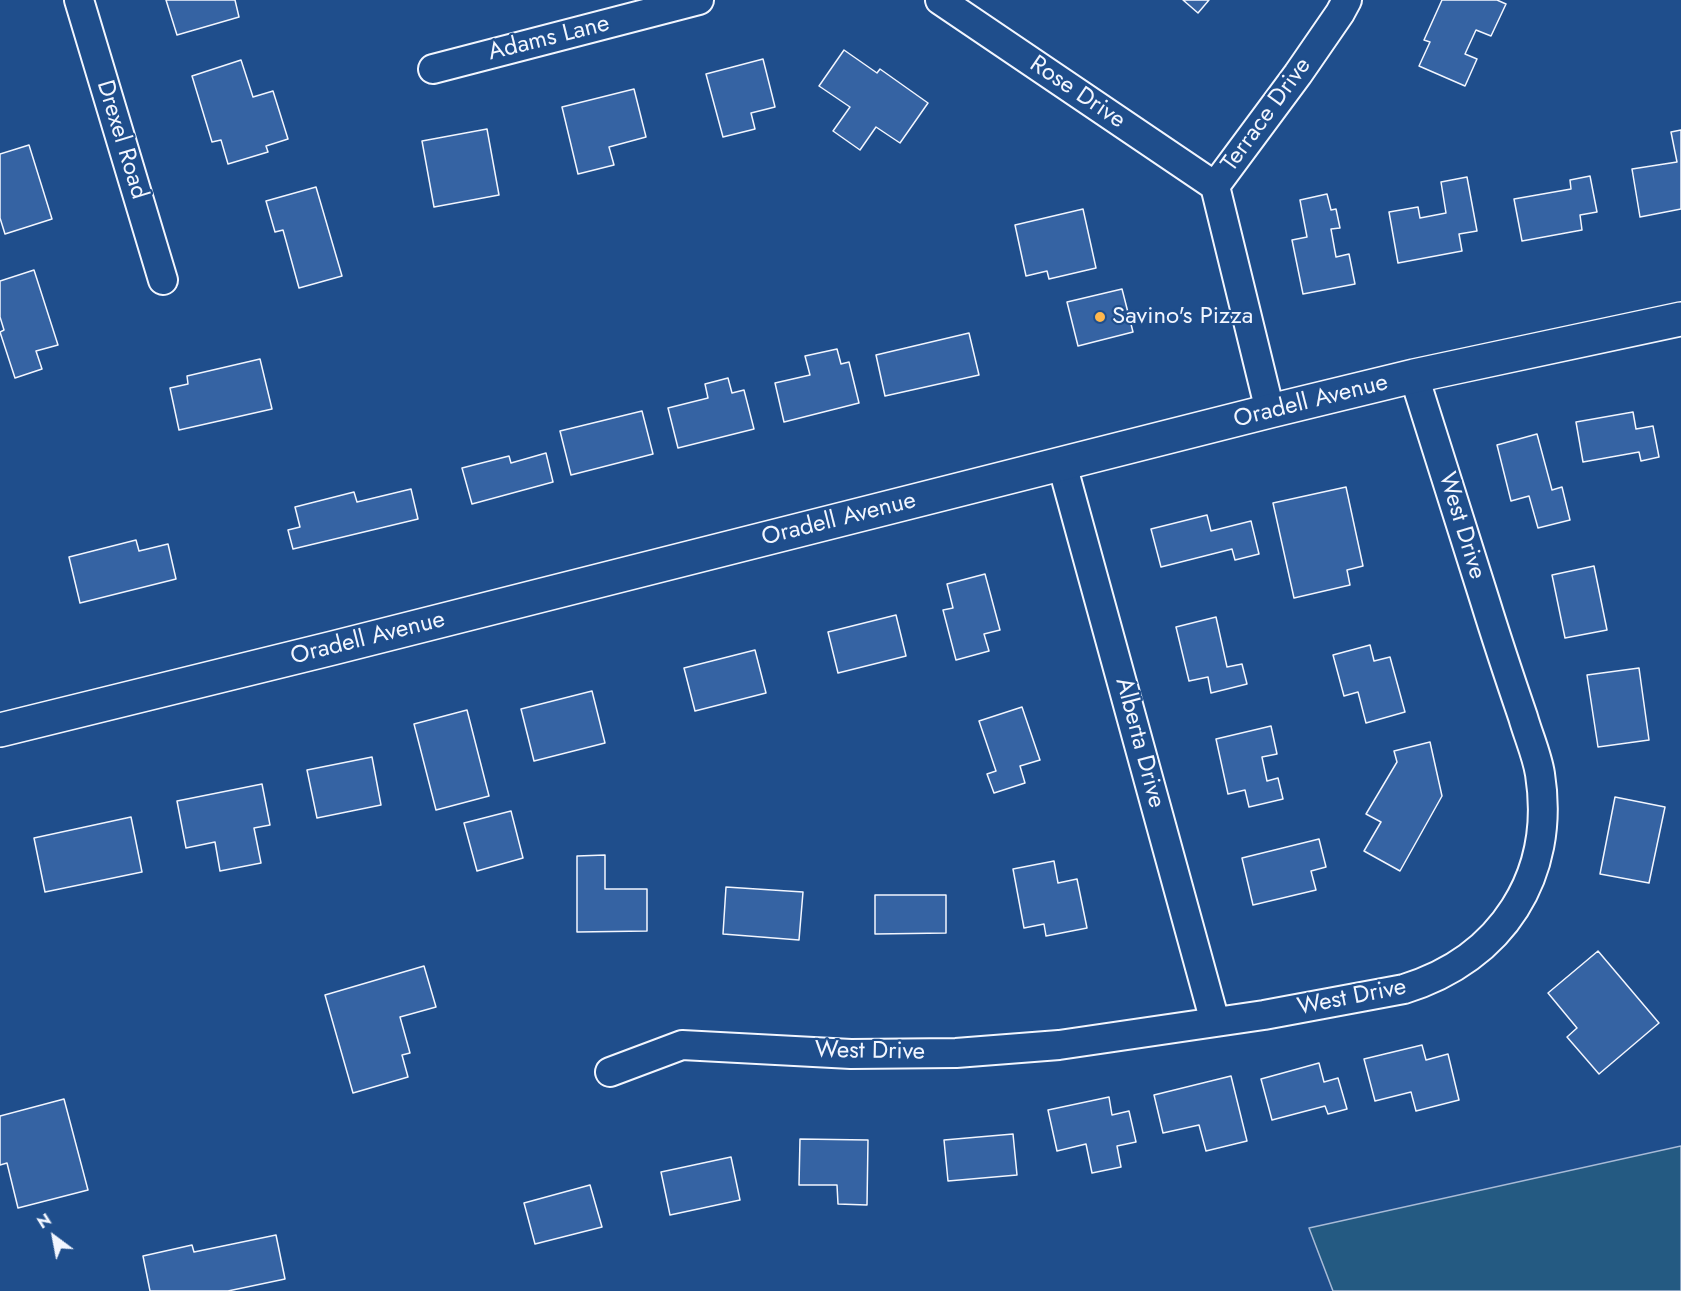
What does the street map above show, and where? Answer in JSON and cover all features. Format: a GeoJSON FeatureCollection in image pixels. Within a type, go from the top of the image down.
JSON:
{"type":"FeatureCollection","features":[{"type":"Feature","properties":{"kind":"main road","name":"Oradell Avenue"},"geometry":{"type":"LineString","coordinates":[[1,725],[333,648],[1414,376],[1681,320]]}},
{"type":"Feature","properties":{"kind":"street","name":"Drexel Road"},"geometry":{"type":"LineString","coordinates":[[79,0],[163,280]]}},
{"type":"Feature","properties":{"kind":"street","name":"Adams Lane"},"geometry":{"type":"LineString","coordinates":[[433,69],[699,0]]}},
{"type":"Feature","properties":{"kind":"street","name":"Rose Drive"},"geometry":{"type":"LineString","coordinates":[[940,0],[1215,186]]}},
{"type":"Feature","properties":{"kind":"street","name":"Terrace Drive"},"geometry":{"type":"LineString","coordinates":[[1270,411],[1215,186],[1298,74],[1347,0]]}},
{"type":"Feature","properties":{"kind":"street","name":"West Drive"},"geometry":{"type":"LineString","coordinates":[[610,1072],[682,1045],[851,1054],[956,1053],[1059,1045],[1264,1015],[1425,983],[1460,965],[1487,943],[1509,918],[1527,888],[1540,848],[1544,809],[1540,771],[1414,376]]}},
{"type":"Feature","properties":{"kind":"street","name":"Alberta Drive"},"geometry":{"type":"LineString","coordinates":[[1062,464],[1215,1022]]}},
{"type":"Feature","properties":{"kind":"shaded area"},"geometry":{"type":"Polygon","coordinates":[[[1681,1146],[1681,1291],[1333,1291],[1309,1228],[1681,1146]]]}},
{"type":"Feature","properties":{"kind":"building"},"geometry":{"type":"Polygon","coordinates":[[[166,0],[235,0],[239,17],[177,35],[166,0]]]}},
{"type":"Feature","properties":{"kind":"building"},"geometry":{"type":"Polygon","coordinates":[[[1183,0],[1209,0],[1198,13],[1183,0]]]}},
{"type":"Feature","properties":{"kind":"building"},"geometry":{"type":"Polygon","coordinates":[[[1442,0],[1497,0],[1506,4],[1491,36],[1476,30],[1465,54],[1477,59],[1465,86],[1419,66],[1430,42],[1424,40],[1442,0]]]}},
{"type":"Feature","properties":{"kind":"building"},"geometry":{"type":"Polygon","coordinates":[[[844,50],[877,73],[880,69],[928,103],[900,143],[876,127],[860,150],[833,131],[850,107],[819,86],[844,50]]]}},
{"type":"Feature","properties":{"kind":"building"},"geometry":{"type":"Polygon","coordinates":[[[763,59],[775,107],[751,113],[755,129],[723,137],[706,74],[763,59]]]}},
{"type":"Feature","properties":{"kind":"building"},"geometry":{"type":"Polygon","coordinates":[[[241,60],[253,97],[273,91],[288,139],[266,146],[268,152],[228,164],[221,140],[212,142],[192,76],[241,60]]]}},
{"type":"Feature","properties":{"kind":"building"},"geometry":{"type":"Polygon","coordinates":[[[634,89],[646,137],[609,147],[614,165],[578,174],[562,107],[634,89]]]}},
{"type":"Feature","properties":{"kind":"building"},"geometry":{"type":"Polygon","coordinates":[[[487,129],[499,195],[434,207],[422,141],[487,129]]]}},
{"type":"Feature","properties":{"kind":"building"},"geometry":{"type":"Polygon","coordinates":[[[1681,130],[1681,209],[1640,217],[1632,169],[1677,162],[1671,132],[1681,130]]]}},
{"type":"Feature","properties":{"kind":"building"},"geometry":{"type":"Polygon","coordinates":[[[29,145],[52,219],[5,234],[0,218],[0,154],[29,145]]]}},
{"type":"Feature","properties":{"kind":"building"},"geometry":{"type":"Polygon","coordinates":[[[1590,176],[1597,212],[1580,215],[1582,230],[1522,241],[1514,199],[1571,189],[1570,180],[1590,176]]]}},
{"type":"Feature","properties":{"kind":"building"},"geometry":{"type":"Polygon","coordinates":[[[1467,177],[1477,231],[1459,234],[1462,251],[1398,263],[1389,212],[1418,207],[1420,218],[1446,213],[1441,182],[1467,177]]]}},
{"type":"Feature","properties":{"kind":"building"},"geometry":{"type":"Polygon","coordinates":[[[316,187],[342,276],[299,288],[283,230],[275,232],[266,201],[316,187]]]}},
{"type":"Feature","properties":{"kind":"building"},"geometry":{"type":"Polygon","coordinates":[[[1327,194],[1331,210],[1336,209],[1340,228],[1331,229],[1336,257],[1349,254],[1355,284],[1303,294],[1292,240],[1307,237],[1300,200],[1327,194]]]}},
{"type":"Feature","properties":{"kind":"building"},"geometry":{"type":"Polygon","coordinates":[[[1083,209],[1096,268],[1049,279],[1047,271],[1026,276],[1015,225],[1083,209]]]}},
{"type":"Feature","properties":{"kind":"building"},"geometry":{"type":"Polygon","coordinates":[[[34,270],[58,345],[36,351],[42,369],[15,378],[0,332],[4,330],[0,317],[0,281],[34,270]]]}},
{"type":"Feature","properties":{"kind":"building","name":"Savino's Pizza"},"geometry":{"type":"Polygon","coordinates":[[[1122,289],[1133,332],[1078,346],[1067,302],[1122,289]]]}},
{"type":"Feature","properties":{"kind":"building"},"geometry":{"type":"Polygon","coordinates":[[[969,333],[979,375],[885,396],[876,355],[969,333]]]}},
{"type":"Feature","properties":{"kind":"building"},"geometry":{"type":"Polygon","coordinates":[[[837,349],[841,364],[849,362],[859,403],[784,422],[775,383],[810,375],[805,356],[837,349]]]}},
{"type":"Feature","properties":{"kind":"building"},"geometry":{"type":"Polygon","coordinates":[[[260,359],[272,409],[179,430],[170,388],[188,384],[187,376],[260,359]]]}},
{"type":"Feature","properties":{"kind":"building"},"geometry":{"type":"Polygon","coordinates":[[[728,378],[732,393],[744,390],[754,429],[678,448],[668,408],[708,398],[705,384],[728,378]]]}},
{"type":"Feature","properties":{"kind":"building"},"geometry":{"type":"Polygon","coordinates":[[[642,411],[653,454],[571,475],[560,431],[642,411]]]}},
{"type":"Feature","properties":{"kind":"building"},"geometry":{"type":"Polygon","coordinates":[[[1633,412],[1636,429],[1653,426],[1659,457],[1641,461],[1639,452],[1583,462],[1576,422],[1633,412]]]}},
{"type":"Feature","properties":{"kind":"building"},"geometry":{"type":"Polygon","coordinates":[[[1537,434],[1552,490],[1562,487],[1570,520],[1538,528],[1529,496],[1511,501],[1497,445],[1537,434]]]}},
{"type":"Feature","properties":{"kind":"building"},"geometry":{"type":"Polygon","coordinates":[[[546,453],[553,482],[472,504],[462,468],[509,456],[511,463],[546,453]]]}},
{"type":"Feature","properties":{"kind":"building"},"geometry":{"type":"Polygon","coordinates":[[[1346,487],[1363,566],[1347,570],[1350,585],[1294,598],[1273,503],[1346,487]]]}},
{"type":"Feature","properties":{"kind":"building"},"geometry":{"type":"Polygon","coordinates":[[[411,489],[418,519],[293,549],[288,530],[300,527],[295,507],[354,492],[357,502],[411,489]]]}},
{"type":"Feature","properties":{"kind":"building"},"geometry":{"type":"Polygon","coordinates":[[[1207,515],[1211,531],[1251,521],[1259,554],[1235,560],[1232,549],[1161,567],[1151,529],[1207,515]]]}},
{"type":"Feature","properties":{"kind":"building"},"geometry":{"type":"Polygon","coordinates":[[[136,540],[139,551],[168,544],[176,579],[80,603],[69,557],[136,540]]]}},
{"type":"Feature","properties":{"kind":"building"},"geometry":{"type":"Polygon","coordinates":[[[1594,566],[1607,630],[1565,638],[1552,575],[1594,566]]]}},
{"type":"Feature","properties":{"kind":"building"},"geometry":{"type":"Polygon","coordinates":[[[985,574],[1000,630],[984,634],[989,651],[956,660],[943,610],[953,608],[947,584],[985,574]]]}},
{"type":"Feature","properties":{"kind":"building"},"geometry":{"type":"Polygon","coordinates":[[[896,615],[906,656],[838,673],[828,632],[896,615]]]}},
{"type":"Feature","properties":{"kind":"building"},"geometry":{"type":"Polygon","coordinates":[[[1216,617],[1227,667],[1242,664],[1247,684],[1211,693],[1208,677],[1189,681],[1176,627],[1216,617]]]}},
{"type":"Feature","properties":{"kind":"building"},"geometry":{"type":"Polygon","coordinates":[[[1370,645],[1374,661],[1390,657],[1405,712],[1366,723],[1358,692],[1344,696],[1333,655],[1370,645]]]}},
{"type":"Feature","properties":{"kind":"building"},"geometry":{"type":"Polygon","coordinates":[[[755,650],[766,693],[695,711],[684,668],[755,650]]]}},
{"type":"Feature","properties":{"kind":"building"},"geometry":{"type":"Polygon","coordinates":[[[1639,668],[1649,740],[1598,747],[1587,675],[1639,668]]]}},
{"type":"Feature","properties":{"kind":"building"},"geometry":{"type":"Polygon","coordinates":[[[592,691],[605,743],[534,761],[521,709],[592,691]]]}},
{"type":"Feature","properties":{"kind":"building"},"geometry":{"type":"Polygon","coordinates":[[[1022,707],[1040,760],[1020,766],[1025,783],[994,793],[987,774],[996,771],[979,721],[1022,707]]]}},
{"type":"Feature","properties":{"kind":"building"},"geometry":{"type":"Polygon","coordinates":[[[467,710],[489,796],[436,810],[414,724],[467,710]]]}},
{"type":"Feature","properties":{"kind":"building"},"geometry":{"type":"Polygon","coordinates":[[[1271,726],[1277,754],[1262,757],[1267,781],[1278,778],[1283,799],[1249,807],[1245,790],[1228,794],[1216,739],[1271,726]]]}},
{"type":"Feature","properties":{"kind":"building"},"geometry":{"type":"Polygon","coordinates":[[[1430,742],[1442,796],[1400,871],[1364,851],[1381,822],[1366,814],[1397,762],[1394,751],[1430,742]]]}},
{"type":"Feature","properties":{"kind":"building"},"geometry":{"type":"Polygon","coordinates":[[[372,757],[381,805],[317,818],[307,770],[372,757]]]}},
{"type":"Feature","properties":{"kind":"building"},"geometry":{"type":"Polygon","coordinates":[[[262,784],[270,825],[254,828],[261,863],[220,871],[215,842],[186,848],[177,801],[262,784]]]}},
{"type":"Feature","properties":{"kind":"building"},"geometry":{"type":"Polygon","coordinates":[[[1615,797],[1665,807],[1649,883],[1600,874],[1615,797]]]}},
{"type":"Feature","properties":{"kind":"building"},"geometry":{"type":"Polygon","coordinates":[[[511,811],[523,858],[477,871],[464,823],[511,811]]]}},
{"type":"Feature","properties":{"kind":"building"},"geometry":{"type":"Polygon","coordinates":[[[131,817],[142,872],[45,892],[34,838],[131,817]]]}},
{"type":"Feature","properties":{"kind":"building"},"geometry":{"type":"Polygon","coordinates":[[[1319,839],[1326,867],[1311,871],[1316,890],[1253,905],[1242,858],[1319,839]]]}},
{"type":"Feature","properties":{"kind":"building"},"geometry":{"type":"Polygon","coordinates":[[[605,855],[605,889],[647,889],[647,931],[577,932],[577,856],[605,855]]]}},
{"type":"Feature","properties":{"kind":"building"},"geometry":{"type":"Polygon","coordinates":[[[1054,861],[1058,883],[1077,879],[1087,928],[1046,936],[1044,924],[1024,928],[1013,869],[1054,861]]]}},
{"type":"Feature","properties":{"kind":"building"},"geometry":{"type":"Polygon","coordinates":[[[726,887],[803,892],[799,940],[723,934],[726,887]]]}},
{"type":"Feature","properties":{"kind":"building"},"geometry":{"type":"Polygon","coordinates":[[[875,895],[946,895],[946,933],[875,934],[875,895]]]}},
{"type":"Feature","properties":{"kind":"building"},"geometry":{"type":"Polygon","coordinates":[[[1598,951],[1659,1023],[1599,1074],[1567,1037],[1577,1028],[1548,993],[1598,951]]]}},
{"type":"Feature","properties":{"kind":"building"},"geometry":{"type":"Polygon","coordinates":[[[424,966],[436,1007],[400,1017],[410,1053],[402,1055],[408,1077],[353,1093],[325,995],[424,966]]]}},
{"type":"Feature","properties":{"kind":"building"},"geometry":{"type":"Polygon","coordinates":[[[1422,1045],[1426,1060],[1448,1054],[1459,1100],[1416,1111],[1411,1092],[1375,1101],[1364,1059],[1422,1045]]]}},
{"type":"Feature","properties":{"kind":"building"},"geometry":{"type":"Polygon","coordinates":[[[1319,1063],[1324,1082],[1338,1078],[1347,1109],[1328,1114],[1325,1106],[1272,1120],[1261,1079],[1319,1063]]]}},
{"type":"Feature","properties":{"kind":"building"},"geometry":{"type":"Polygon","coordinates":[[[1231,1076],[1247,1141],[1206,1151],[1199,1125],[1163,1133],[1154,1095],[1231,1076]]]}},
{"type":"Feature","properties":{"kind":"building"},"geometry":{"type":"Polygon","coordinates":[[[1109,1097],[1112,1115],[1129,1111],[1136,1142],[1117,1146],[1121,1167],[1092,1173],[1086,1144],[1057,1151],[1048,1110],[1109,1097]]]}},
{"type":"Feature","properties":{"kind":"building"},"geometry":{"type":"Polygon","coordinates":[[[64,1099],[88,1190],[18,1208],[7,1163],[0,1165],[0,1116],[64,1099]]]}},
{"type":"Feature","properties":{"kind":"building"},"geometry":{"type":"Polygon","coordinates":[[[1013,1134],[1017,1175],[948,1181],[944,1140],[1013,1134]]]}},
{"type":"Feature","properties":{"kind":"building"},"geometry":{"type":"Polygon","coordinates":[[[800,1139],[868,1140],[867,1205],[838,1204],[837,1185],[799,1185],[800,1139]]]}},
{"type":"Feature","properties":{"kind":"building"},"geometry":{"type":"Polygon","coordinates":[[[731,1157],[740,1200],[670,1215],[661,1172],[731,1157]]]}},
{"type":"Feature","properties":{"kind":"building"},"geometry":{"type":"Polygon","coordinates":[[[590,1185],[602,1227],[535,1244],[524,1203],[590,1185]]]}},
{"type":"Feature","properties":{"kind":"building"},"geometry":{"type":"Polygon","coordinates":[[[276,1235],[285,1279],[228,1291],[150,1291],[143,1256],[192,1245],[194,1252],[276,1235]]]}},
{"type":"Feature","properties":{"kind":"place","name":"Savino's Pizza"},"geometry":{"type":"Point","coordinates":[1100,317]}}]}
